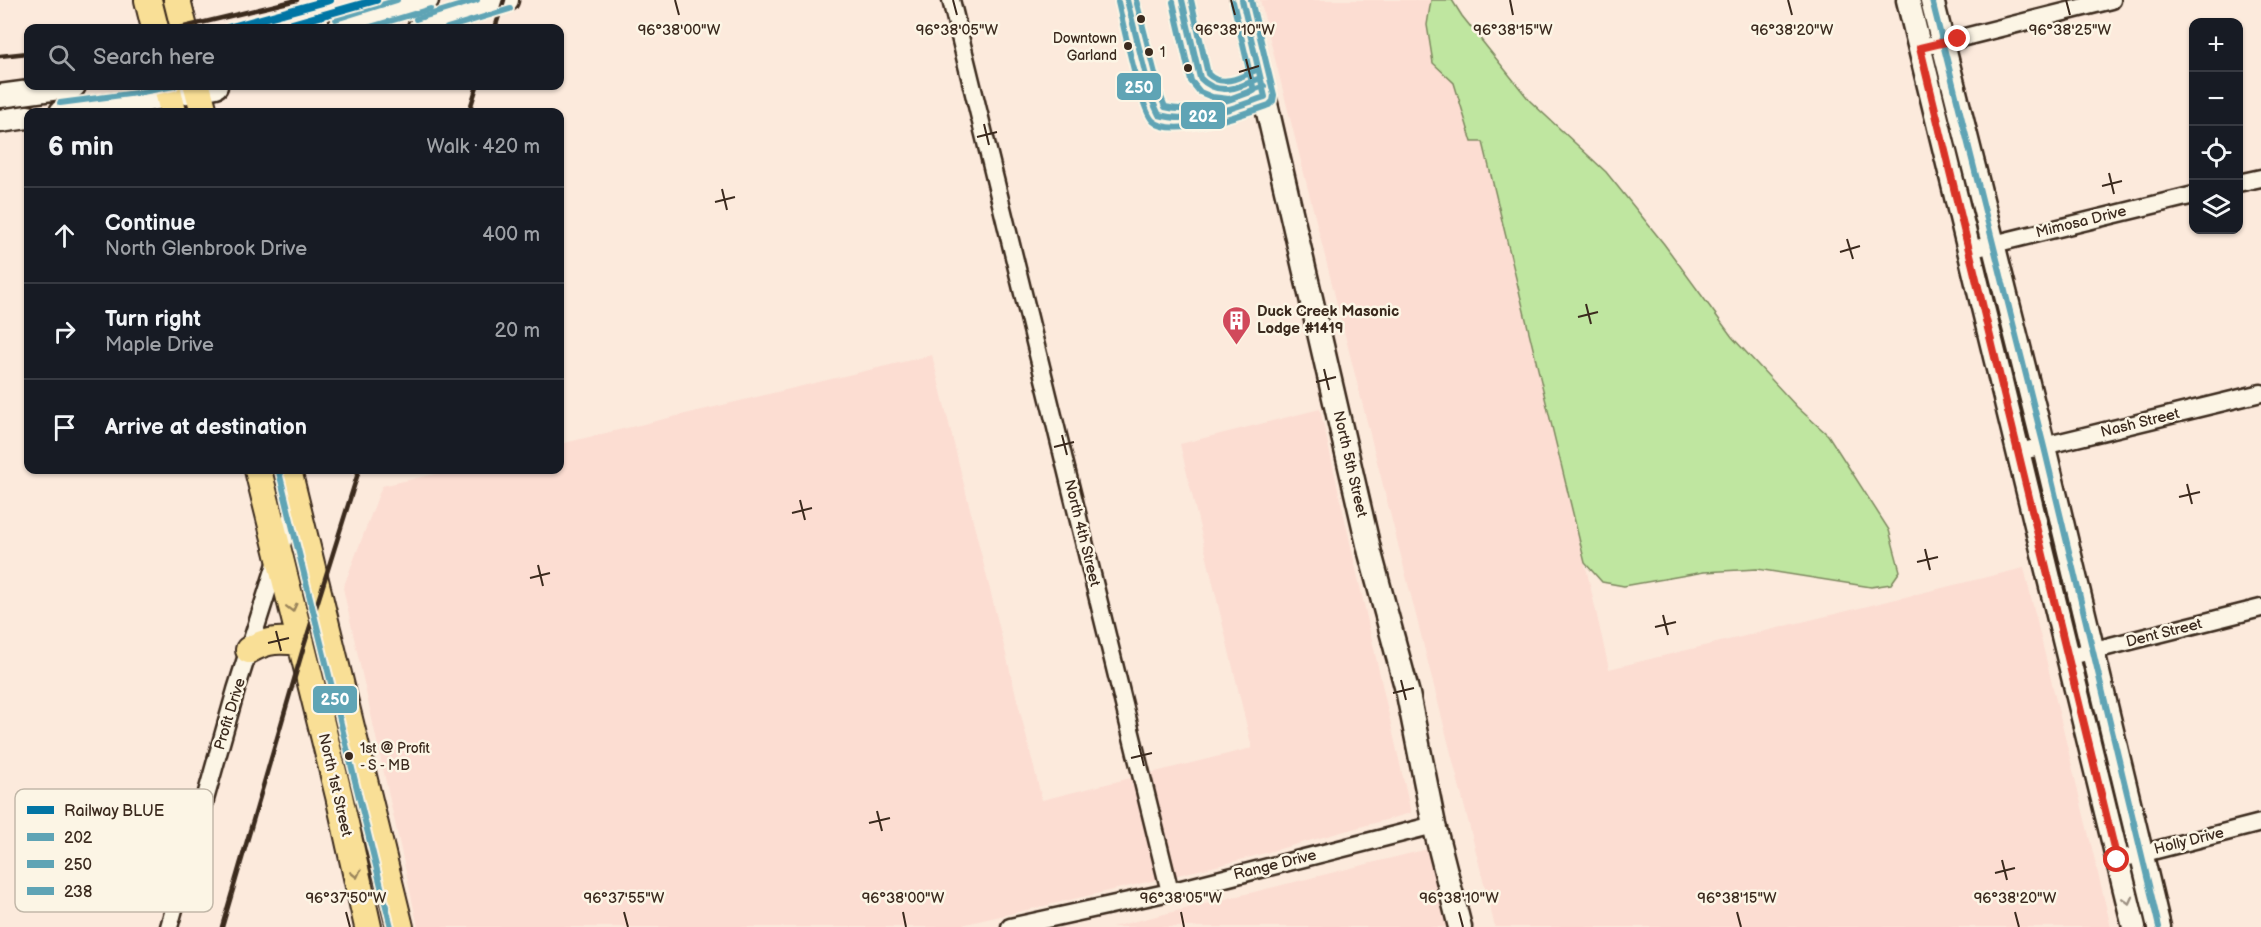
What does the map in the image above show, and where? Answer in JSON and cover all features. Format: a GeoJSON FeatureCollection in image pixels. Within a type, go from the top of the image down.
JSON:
{"type":"FeatureCollection","features":[{"type":"Feature","properties":{"kind":"main road"},"geometry":{"type":"LineString","coordinates":[[148,0],[154,24]]}},
{"type":"Feature","properties":{"kind":"main road"},"geometry":{"type":"LineString","coordinates":[[177,0],[183,24]]}},
{"type":"Feature","properties":{"kind":"main road"},"geometry":{"type":"LineString","coordinates":[[366,24],[393,20],[427,0]]}},
{"type":"Feature","properties":{"kind":"main road"},"geometry":{"type":"LineString","coordinates":[[432,24],[507,0]]}},
{"type":"Feature","properties":{"kind":"main road","name":"North 5th Street"},"geometry":{"type":"LineString","coordinates":[[1242,0],[1370,554],[1408,694],[1434,825],[1460,927]]}},
{"type":"Feature","properties":{"kind":"main road"},"geometry":{"type":"LineString","coordinates":[[1908,0],[1931,45],[1993,244],[2159,927]]}},
{"type":"Feature","properties":{"kind":"main road"},"geometry":{"type":"LineString","coordinates":[[1932,0],[1931,45],[1969,250],[2134,927]]}},
{"type":"Feature","properties":{"kind":"main road"},"geometry":{"type":"LineString","coordinates":[[0,96],[44,90]]}},
{"type":"Feature","properties":{"kind":"main road"},"geometry":{"type":"LineString","coordinates":[[92,108],[204,93]]}},
{"type":"Feature","properties":{"kind":"main road"},"geometry":{"type":"LineString","coordinates":[[0,121],[24,118]]}},
{"type":"Feature","properties":{"kind":"main road","name":"North 1st Street"},"geometry":{"type":"LineString","coordinates":[[259,474],[339,796],[368,927]]}},
{"type":"Feature","properties":{"kind":"main road","name":"North 1st Street"},"geometry":{"type":"LineString","coordinates":[[289,474],[400,927]]}},
{"type":"Feature","properties":{"kind":"main road"},"geometry":{"type":"LineString","coordinates":[[249,650],[263,642],[274,640],[301,642]]}},
{"type":"Feature","properties":{"kind":"main road"},"geometry":{"type":"LineString","coordinates":[[339,796],[366,789]]}},
{"type":"Feature","properties":{"kind":"street","name":"North 4th Street"},"geometry":{"type":"LineString","coordinates":[[951,0],[1170,892]]}},
{"type":"Feature","properties":{"kind":"street"},"geometry":{"type":"LineString","coordinates":[[1931,45],[2112,0]]}},
{"type":"Feature","properties":{"kind":"street"},"geometry":{"type":"LineString","coordinates":[[2243,182],[2261,178]]}},
{"type":"Feature","properties":{"kind":"street","name":"Mimosa Drive"},"geometry":{"type":"LineString","coordinates":[[1969,250],[2189,196]]}},
{"type":"Feature","properties":{"kind":"street","name":"Nash Street"},"geometry":{"type":"LineString","coordinates":[[2019,452],[2261,393]]}},
{"type":"Feature","properties":{"kind":"street","name":"Profit Drive"},"geometry":{"type":"LineString","coordinates":[[208,789],[296,503]]}},
{"type":"Feature","properties":{"kind":"street","name":"Dent Street"},"geometry":{"type":"LineString","coordinates":[[2067,657],[2261,608]]}},
{"type":"Feature","properties":{"kind":"street","name":"Holly Drive"},"geometry":{"type":"LineString","coordinates":[[2117,860],[2261,823]]}},
{"type":"Feature","properties":{"kind":"street","name":"Range Drive"},"geometry":{"type":"LineString","coordinates":[[1010,927],[1170,892],[1434,825]]}},
{"type":"Feature","properties":{"kind":"street","name":"Profit Drive"},"geometry":{"type":"LineString","coordinates":[[169,927],[173,912]]}},
{"type":"Feature","properties":{"kind":"shaded area"},"geometry":{"type":"Polygon","coordinates":[[[1260,0],[1431,0],[1427,25],[1433,63],[1454,83],[1472,142],[1483,141],[1609,669],[2024,568],[2111,927],[1495,927],[1260,0]]]}},
{"type":"Feature","properties":{"kind":"shaded area"},"geometry":{"type":"Polygon","coordinates":[[[932,355],[1042,800],[1252,748],[1180,444],[1320,409],[1411,813],[1225,864],[953,927],[418,927],[343,588],[382,486],[435,474],[564,474],[564,443],[932,355]]]}},
{"type":"Feature","properties":{"kind":"shaded area"},"geometry":{"type":"Polygon","coordinates":[[[1432,848],[1451,927],[1112,927],[1432,848]]]}},
{"type":"Feature","properties":{"kind":"green space"},"geometry":{"type":"Polygon","coordinates":[[[1431,0],[1452,0],[1462,16],[1530,101],[1606,172],[1664,244],[1732,337],[1797,407],[1828,435],[1889,530],[1900,571],[1891,584],[1871,587],[1757,569],[1704,572],[1624,586],[1602,582],[1585,563],[1483,142],[1472,142],[1454,83],[1433,63],[1427,25],[1431,0]]]}},
{"type":"Feature","properties":{"kind":"railway"},"geometry":{"type":"LineString","coordinates":[[197,24],[297,0]]}},
{"type":"Feature","properties":{"kind":"railway"},"geometry":{"type":"LineString","coordinates":[[496,24],[504,0]]}},
{"type":"Feature","properties":{"kind":"railway"},"geometry":{"type":"LineString","coordinates":[[0,56],[24,53]]}},
{"type":"Feature","properties":{"kind":"railway"},"geometry":{"type":"LineString","coordinates":[[470,108],[476,90]]}},
{"type":"Feature","properties":{"kind":"railway"},"geometry":{"type":"LineString","coordinates":[[222,927],[303,649],[358,474]]}},
{"type":"Feature","properties":{"kind":"rail line","name":"BLUE"},"geometry":{"type":"LineString","coordinates":[[243,24],[330,0]]}},
{"type":"Feature","properties":{"kind":"rail line","name":"BLUE"},"geometry":{"type":"LineString","coordinates":[[292,24],[376,0]]}},
{"type":"Feature","properties":{"kind":"transit line","name":"238"},"geometry":{"type":"LineString","coordinates":[[336,19],[397,0]]}},
{"type":"Feature","properties":{"kind":"transit line","name":"238"},"geometry":{"type":"LineString","coordinates":[[416,19],[477,0]]}},
{"type":"Feature","properties":{"kind":"transit line","name":"202"},"geometry":{"type":"LineString","coordinates":[[1127,0],[1152,100],[1159,115],[1172,118],[1213,114],[1265,97],[1242,0]]}},
{"type":"Feature","properties":{"kind":"transit line","name":"238"},"geometry":{"type":"LineString","coordinates":[[1136,0],[1161,97],[1165,107],[1176,109],[1199,108],[1254,91],[1233,2]]}},
{"type":"Feature","properties":{"kind":"transit line","name":"202"},"geometry":{"type":"LineString","coordinates":[[1182,0],[1200,78],[1207,84],[1221,89],[1237,87],[1260,78]]}},
{"type":"Feature","properties":{"kind":"transit line","name":"238"},"geometry":{"type":"LineString","coordinates":[[1191,0],[1208,74],[1225,81],[1256,70]]}},
{"type":"Feature","properties":{"kind":"transit line","name":"250"},"geometry":{"type":"LineString","coordinates":[[1118,2],[1138,84],[1148,114],[1153,121],[1163,126],[1176,128],[1227,119],[1269,105],[1273,101],[1274,95],[1251,0]]}},
{"type":"Feature","properties":{"kind":"transit line","name":"202"},"geometry":{"type":"LineString","coordinates":[[1932,0],[2044,447],[2159,927]]}},
{"type":"Feature","properties":{"kind":"transit line","name":"250"},"geometry":{"type":"LineString","coordinates":[[1173,2],[1191,81],[1200,92],[1212,97],[1229,99],[1264,86]]}},
{"type":"Feature","properties":{"kind":"transit line","name":"250"},"geometry":{"type":"LineString","coordinates":[[380,24],[430,9]]}},
{"type":"Feature","properties":{"kind":"transit line","name":"250"},"geometry":{"type":"LineString","coordinates":[[460,24],[510,9]]}},
{"type":"Feature","properties":{"kind":"transit line","name":"238"},"geometry":{"type":"LineString","coordinates":[[60,103],[153,90]]}},
{"type":"Feature","properties":{"kind":"transit line","name":"250"},"geometry":{"type":"LineString","coordinates":[[279,474],[391,927]]}},
{"type":"Feature","properties":{"kind":"place","name":"Downtown Garland"},"geometry":{"type":"Point","coordinates":[1128,46]}},
{"type":"Feature","properties":{"kind":"place","name":"1"},"geometry":{"type":"Point","coordinates":[1149,52]}},
{"type":"Feature","properties":{"kind":"place","name":"Duck Creek Masonic Lodge #1419"},"geometry":{"type":"Point","coordinates":[1236,346]}},
{"type":"Feature","properties":{"kind":"place","name":"1st @ Profit - S - MB"},"geometry":{"type":"Point","coordinates":[349,756]}},
{"type":"Feature","properties":{"kind":"route"},"geometry":{"type":"LineString","coordinates":[[1958,39],[1920,48],[2117,860]]}}]}
